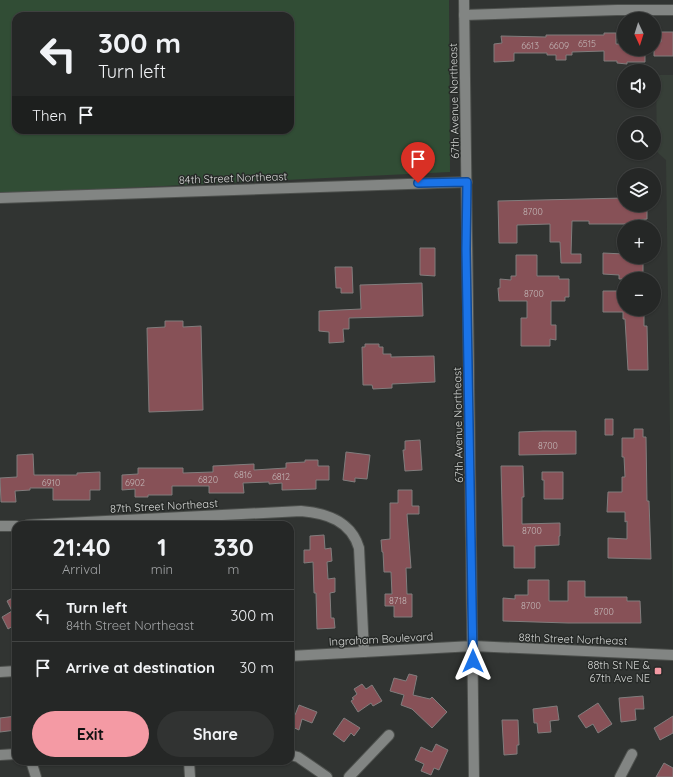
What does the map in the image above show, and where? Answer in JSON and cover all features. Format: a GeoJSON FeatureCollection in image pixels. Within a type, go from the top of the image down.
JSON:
{"type":"FeatureCollection","features":[{"type":"Feature","properties":{"kind":"street","name":"67th Avenue Northeast"},"geometry":{"type":"LineString","coordinates":[[464,0],[467,182],[466,249],[474,777]]}},
{"type":"Feature","properties":{"kind":"street"},"geometry":{"type":"LineString","coordinates":[[464,15],[617,10],[673,10]]}},
{"type":"Feature","properties":{"kind":"street","name":"84th Street Northeast"},"geometry":{"type":"LineString","coordinates":[[0,198],[467,182]]}},
{"type":"Feature","properties":{"kind":"street","name":"87th Street Northeast"},"geometry":{"type":"LineString","coordinates":[[166,521],[301,511],[316,512],[333,518],[347,526],[356,537],[359,548],[364,652]]}},
{"type":"Feature","properties":{"kind":"street"},"geometry":{"type":"LineString","coordinates":[[0,526],[12,526]]}},
{"type":"Feature","properties":{"kind":"street","name":"Ingraham Boulevard"},"geometry":{"type":"LineString","coordinates":[[294,656],[473,646]]}},
{"type":"Feature","properties":{"kind":"street","name":"88th Street Northeast"},"geometry":{"type":"LineString","coordinates":[[473,646],[673,655]]}},
{"type":"Feature","properties":{"kind":"street"},"geometry":{"type":"LineString","coordinates":[[0,672],[12,671]]}},
{"type":"Feature","properties":{"kind":"street"},"geometry":{"type":"LineString","coordinates":[[349,777],[390,735]]}},
{"type":"Feature","properties":{"kind":"street"},"geometry":{"type":"LineString","coordinates":[[0,755],[12,754]]}},
{"type":"Feature","properties":{"kind":"street"},"geometry":{"type":"LineString","coordinates":[[620,777],[632,754]]}},
{"type":"Feature","properties":{"kind":"street"},"geometry":{"type":"LineString","coordinates":[[294,756],[298,757],[327,777]]}},
{"type":"Feature","properties":{"kind":"street"},"geometry":{"type":"LineString","coordinates":[[32,765],[36,777]]}},
{"type":"Feature","properties":{"kind":"street"},"geometry":{"type":"LineString","coordinates":[[189,765],[190,777]]}},
{"type":"Feature","properties":{"kind":"shaded area"},"geometry":{"type":"Polygon","coordinates":[[[661,75],[673,75],[673,636],[666,160],[661,156],[661,116],[657,116],[656,108],[661,108],[661,75]]]}},
{"type":"Feature","properties":{"kind":"green space"},"geometry":{"type":"Polygon","coordinates":[[[0,0],[449,0],[450,172],[0,194],[0,0]]]}},
{"type":"Feature","properties":{"kind":"building"},"geometry":{"type":"Polygon","coordinates":[[[661,32],[673,32],[673,56],[661,56],[661,32]]]}},
{"type":"Feature","properties":{"kind":"building"},"geometry":{"type":"Polygon","coordinates":[[[604,33],[616,33],[617,56],[645,56],[645,62],[627,62],[627,64],[617,63],[617,61],[604,61],[604,51],[572,52],[572,55],[566,55],[566,60],[556,60],[556,55],[547,55],[547,53],[514,53],[514,61],[494,62],[494,44],[502,43],[501,36],[546,37],[546,35],[604,35],[604,33]]]}},
{"type":"Feature","properties":{"kind":"building"},"geometry":{"type":"Polygon","coordinates":[[[617,198],[617,212],[647,212],[647,219],[617,220],[617,224],[589,224],[589,221],[572,221],[571,254],[581,254],[581,263],[561,263],[560,242],[550,242],[550,224],[517,225],[517,243],[499,243],[498,201],[617,198]]]}},
{"type":"Feature","properties":{"kind":"building"},"geometry":{"type":"Polygon","coordinates":[[[420,248],[435,248],[435,276],[420,275],[420,248]]]}},
{"type":"Feature","properties":{"kind":"building"},"geometry":{"type":"Polygon","coordinates":[[[603,253],[617,254],[617,264],[643,264],[643,272],[617,272],[617,275],[603,274],[603,253]]]}},
{"type":"Feature","properties":{"kind":"building"},"geometry":{"type":"Polygon","coordinates":[[[516,255],[537,255],[537,276],[559,276],[559,279],[569,279],[569,297],[565,297],[565,301],[551,301],[551,325],[556,325],[556,340],[550,339],[550,346],[521,346],[521,318],[527,318],[527,301],[499,301],[498,288],[500,288],[500,279],[511,280],[511,276],[516,276],[516,255]]]}},
{"type":"Feature","properties":{"kind":"building"},"geometry":{"type":"Polygon","coordinates":[[[335,267],[352,267],[353,293],[341,293],[341,288],[336,288],[335,267]]]}},
{"type":"Feature","properties":{"kind":"building"},"geometry":{"type":"Polygon","coordinates":[[[422,283],[423,316],[349,318],[349,329],[343,329],[344,342],[329,343],[329,332],[319,331],[319,311],[361,309],[360,285],[422,283]]]}},
{"type":"Feature","properties":{"kind":"building"},"geometry":{"type":"Polygon","coordinates":[[[603,291],[617,291],[617,312],[603,312],[603,291]]]}},
{"type":"Feature","properties":{"kind":"building"},"geometry":{"type":"Polygon","coordinates":[[[623,316],[644,316],[644,326],[647,326],[648,370],[628,370],[625,319],[623,319],[623,316]]]}},
{"type":"Feature","properties":{"kind":"building"},"geometry":{"type":"Polygon","coordinates":[[[165,321],[183,321],[183,327],[201,326],[203,410],[149,412],[147,328],[165,327],[165,321]]]}},
{"type":"Feature","properties":{"kind":"building"},"geometry":{"type":"Polygon","coordinates":[[[365,344],[379,344],[379,347],[383,347],[383,354],[391,354],[391,357],[434,356],[435,382],[392,384],[392,388],[373,389],[372,385],[363,385],[362,347],[365,347],[365,344]]]}},
{"type":"Feature","properties":{"kind":"building"},"geometry":{"type":"Polygon","coordinates":[[[605,419],[613,419],[613,435],[605,435],[605,419]]]}},
{"type":"Feature","properties":{"kind":"building"},"geometry":{"type":"Polygon","coordinates":[[[634,429],[643,429],[643,437],[646,437],[647,501],[649,501],[651,559],[608,558],[608,538],[627,539],[627,521],[625,522],[625,512],[607,512],[608,492],[622,492],[622,477],[625,477],[624,457],[622,457],[622,438],[634,438],[634,429]]]}},
{"type":"Feature","properties":{"kind":"building"},"geometry":{"type":"Polygon","coordinates":[[[576,431],[576,454],[519,455],[519,432],[576,431]]]}},
{"type":"Feature","properties":{"kind":"building"},"geometry":{"type":"Polygon","coordinates":[[[420,440],[422,470],[405,471],[403,450],[405,450],[405,441],[420,440]]]}},
{"type":"Feature","properties":{"kind":"building"},"geometry":{"type":"Polygon","coordinates":[[[346,452],[370,455],[367,479],[355,478],[355,482],[343,480],[346,452]]]}},
{"type":"Feature","properties":{"kind":"building"},"geometry":{"type":"Polygon","coordinates":[[[33,454],[34,475],[77,475],[77,473],[100,472],[100,490],[90,490],[90,500],[53,500],[53,488],[30,488],[30,490],[15,491],[16,502],[1,502],[0,478],[17,477],[17,455],[33,454]]]}},
{"type":"Feature","properties":{"kind":"building"},"geometry":{"type":"Polygon","coordinates":[[[305,460],[318,460],[318,466],[329,466],[329,480],[316,480],[316,489],[282,490],[282,483],[243,483],[244,493],[209,493],[209,486],[172,486],[172,495],[148,495],[148,497],[135,497],[135,489],[122,490],[122,475],[138,474],[138,468],[183,468],[183,473],[213,472],[213,466],[254,464],[254,470],[286,468],[286,463],[305,462],[305,460]]]}},
{"type":"Feature","properties":{"kind":"building"},"geometry":{"type":"Polygon","coordinates":[[[501,466],[523,466],[524,497],[522,497],[522,524],[560,523],[559,545],[535,546],[535,568],[514,568],[514,546],[503,546],[501,466]]]}},
{"type":"Feature","properties":{"kind":"building"},"geometry":{"type":"Polygon","coordinates":[[[542,472],[563,472],[563,499],[544,499],[544,480],[542,480],[542,472]]]}},
{"type":"Feature","properties":{"kind":"building"},"geometry":{"type":"Polygon","coordinates":[[[398,490],[412,490],[412,506],[419,506],[419,514],[407,514],[411,568],[406,568],[407,594],[412,594],[412,617],[394,617],[394,606],[385,606],[385,594],[392,594],[391,572],[384,572],[381,540],[390,539],[390,503],[398,503],[398,490]]]}},
{"type":"Feature","properties":{"kind":"building"},"geometry":{"type":"Polygon","coordinates":[[[324,535],[325,549],[331,548],[332,561],[327,562],[328,579],[335,578],[335,592],[330,593],[331,618],[334,618],[335,628],[317,629],[313,562],[304,563],[304,550],[310,550],[310,536],[324,535]]]}},
{"type":"Feature","properties":{"kind":"building"},"geometry":{"type":"Polygon","coordinates":[[[528,580],[549,580],[549,601],[568,601],[568,581],[585,581],[585,597],[627,597],[627,601],[640,601],[641,623],[503,621],[503,598],[515,599],[515,595],[528,595],[528,580]]]}},
{"type":"Feature","properties":{"kind":"building"},"geometry":{"type":"Polygon","coordinates":[[[12,598],[12,611],[7,601],[12,598]]]}},
{"type":"Feature","properties":{"kind":"building"},"geometry":{"type":"Polygon","coordinates":[[[12,611],[12,626],[8,629],[2,617],[12,611]]]}},
{"type":"Feature","properties":{"kind":"building"},"geometry":{"type":"Polygon","coordinates":[[[409,674],[417,676],[413,695],[430,699],[432,697],[447,712],[432,728],[412,709],[401,705],[404,695],[390,691],[394,678],[406,681],[409,674]]]}},
{"type":"Feature","properties":{"kind":"building"},"geometry":{"type":"Polygon","coordinates":[[[362,684],[366,689],[372,685],[382,701],[373,706],[371,703],[358,712],[351,701],[357,694],[354,689],[362,684]]]}},
{"type":"Feature","properties":{"kind":"building"},"geometry":{"type":"Polygon","coordinates":[[[643,696],[644,709],[635,709],[636,720],[621,722],[619,698],[643,696]]]}},
{"type":"Feature","properties":{"kind":"building"},"geometry":{"type":"Polygon","coordinates":[[[598,703],[612,724],[598,733],[593,724],[586,728],[578,716],[598,703]]]}},
{"type":"Feature","properties":{"kind":"building"},"geometry":{"type":"Polygon","coordinates":[[[299,705],[317,712],[312,723],[302,719],[299,730],[294,728],[295,715],[299,705]]]}},
{"type":"Feature","properties":{"kind":"building"},"geometry":{"type":"Polygon","coordinates":[[[557,706],[559,720],[550,721],[551,732],[538,733],[537,723],[534,723],[533,709],[557,706]]]}},
{"type":"Feature","properties":{"kind":"building"},"geometry":{"type":"Polygon","coordinates":[[[12,716],[12,730],[0,732],[0,718],[12,716]]]}},
{"type":"Feature","properties":{"kind":"building"},"geometry":{"type":"Polygon","coordinates":[[[673,716],[673,733],[660,740],[654,728],[673,716]]]}},
{"type":"Feature","properties":{"kind":"building"},"geometry":{"type":"Polygon","coordinates":[[[344,718],[360,728],[354,736],[351,733],[344,742],[333,734],[344,718]]]}},
{"type":"Feature","properties":{"kind":"building"},"geometry":{"type":"Polygon","coordinates":[[[502,720],[518,720],[519,745],[517,745],[517,754],[504,755],[502,720]]]}},
{"type":"Feature","properties":{"kind":"building"},"geometry":{"type":"Polygon","coordinates":[[[436,744],[448,750],[439,770],[434,768],[431,775],[421,771],[424,764],[415,760],[421,747],[432,752],[436,744]]]}},
{"type":"Feature","properties":{"kind":"building"},"geometry":{"type":"Polygon","coordinates":[[[664,763],[673,768],[673,777],[656,777],[664,763]]]}},
{"type":"Feature","properties":{"kind":"place","name":"88th St NE & 67th Ave NE"},"geometry":{"type":"Point","coordinates":[658,671]}},
{"type":"Feature","properties":{"kind":"route"},"geometry":{"type":"LineString","coordinates":[[418,183],[467,182],[466,249],[468,281],[473,661]]}}]}
